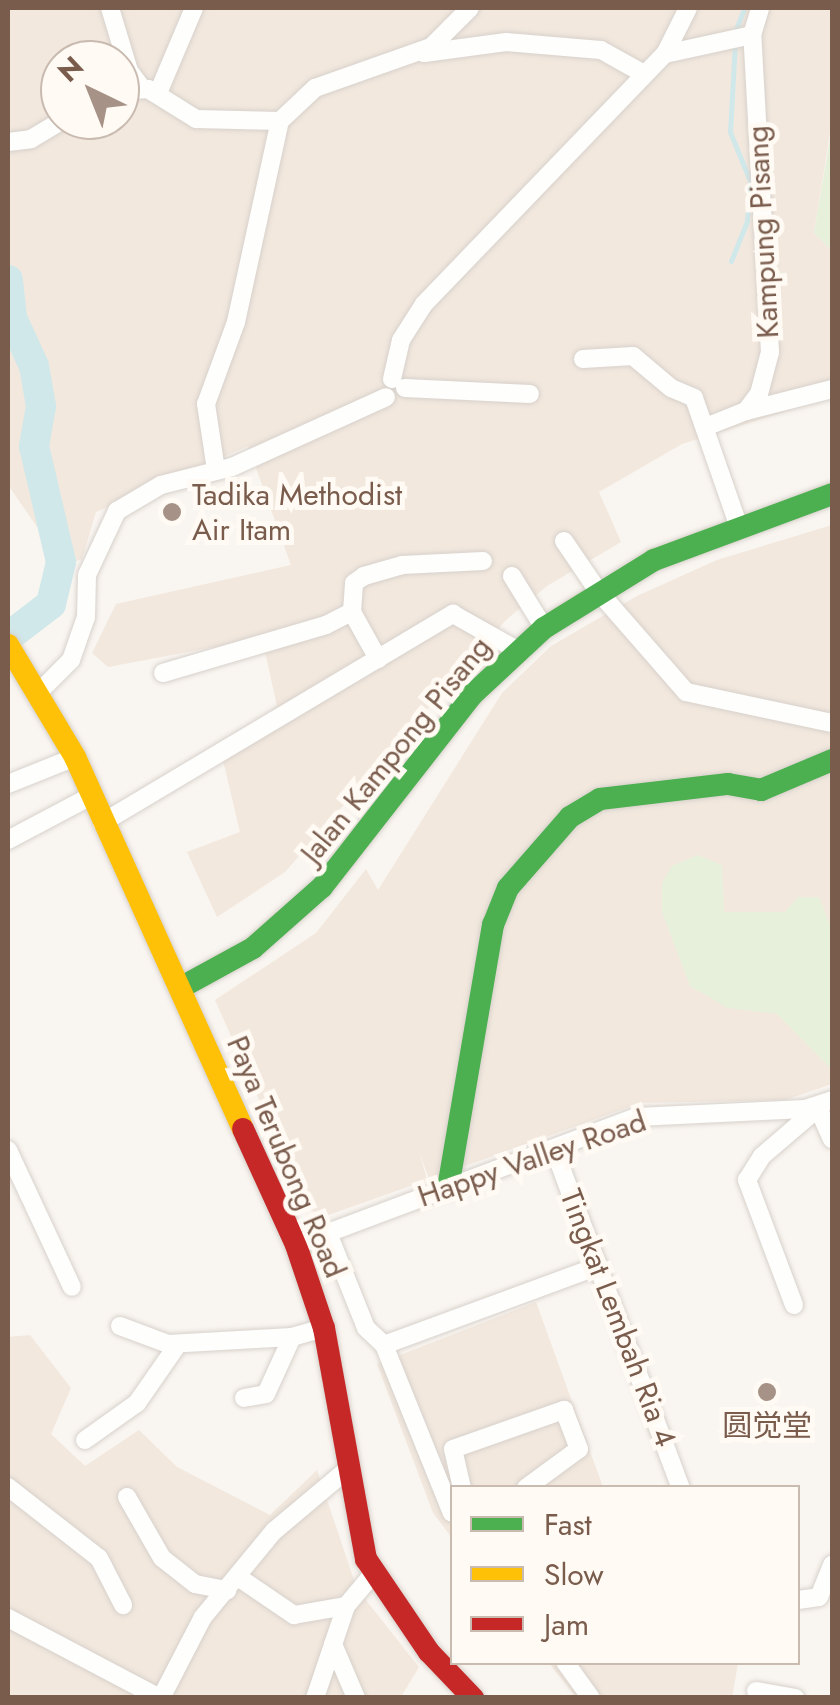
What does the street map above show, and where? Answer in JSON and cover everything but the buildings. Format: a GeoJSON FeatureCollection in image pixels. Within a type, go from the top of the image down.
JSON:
{"type":"FeatureCollection","features":[{"type":"Feature","properties":{"kind":"main road","name":"Jalan Kampong Pisang"},"geometry":{"type":"LineString","coordinates":[[180,988],[253,948],[322,888],[472,696],[516,650],[544,628],[598,590],[654,560],[832,494]]}},
{"type":"Feature","properties":{"kind":"main road","name":"Paya Terubong Road"},"geometry":{"type":"LineString","coordinates":[[12,652],[76,757],[102,823],[296,1244],[324,1328],[356,1527],[372,1574],[472,1698]]}},
{"type":"Feature","properties":{"kind":"main road"},"geometry":{"type":"LineString","coordinates":[[448,1188],[494,925],[508,888],[570,817],[600,799],[728,784],[761,790],[832,760]]}},
{"type":"Feature","properties":{"kind":"street"},"geometry":{"type":"LineString","coordinates":[[110,8],[129,71],[150,90],[196,120],[280,121]]}},
{"type":"Feature","properties":{"kind":"street"},"geometry":{"type":"LineString","coordinates":[[150,90],[194,8]]}},
{"type":"Feature","properties":{"kind":"street"},"geometry":{"type":"LineString","coordinates":[[216,470],[206,404],[236,322],[280,121],[315,88],[431,47],[470,8]]}},
{"type":"Feature","properties":{"kind":"street"},"geometry":{"type":"LineString","coordinates":[[39,692],[71,660],[86,618],[90,565],[118,511],[162,486],[216,470],[386,398],[400,400],[401,340],[424,304],[666,54],[688,8]]}},
{"type":"Feature","properties":{"kind":"street","name":"Kampung Pisang"},"geometry":{"type":"LineString","coordinates":[[746,411],[764,381],[772,325],[740,39],[760,8]]}},
{"type":"Feature","properties":{"kind":"street"},"geometry":{"type":"LineString","coordinates":[[666,54],[740,39]]}},
{"type":"Feature","properties":{"kind":"street"},"geometry":{"type":"LineString","coordinates":[[414,54],[506,42],[587,48],[614,53],[644,74]]}},
{"type":"Feature","properties":{"kind":"street"},"geometry":{"type":"LineString","coordinates":[[140,90],[150,90]]}},
{"type":"Feature","properties":{"kind":"street"},"geometry":{"type":"LineString","coordinates":[[8,142],[40,134]]}},
{"type":"Feature","properties":{"kind":"street"},"geometry":{"type":"LineString","coordinates":[[583,360],[643,360],[671,388],[694,398],[708,426],[739,527]]}},
{"type":"Feature","properties":{"kind":"street"},"geometry":{"type":"LineString","coordinates":[[399,384],[530,394]]}},
{"type":"Feature","properties":{"kind":"street"},"geometry":{"type":"LineString","coordinates":[[708,426],[746,411],[832,388]]}},
{"type":"Feature","properties":{"kind":"street"},"geometry":{"type":"LineString","coordinates":[[564,541],[598,590],[686,692],[832,723]]}},
{"type":"Feature","properties":{"kind":"street"},"geometry":{"type":"LineString","coordinates":[[378,659],[352,612],[354,583],[402,564],[483,561]]}},
{"type":"Feature","properties":{"kind":"street"},"geometry":{"type":"LineString","coordinates":[[512,576],[544,628]]}},
{"type":"Feature","properties":{"kind":"street"},"geometry":{"type":"LineString","coordinates":[[163,673],[214,654],[270,645],[352,612]]}},
{"type":"Feature","properties":{"kind":"street"},"geometry":{"type":"LineString","coordinates":[[102,823],[453,614],[516,650]]}},
{"type":"Feature","properties":{"kind":"street"},"geometry":{"type":"LineString","coordinates":[[8,784],[76,757]]}},
{"type":"Feature","properties":{"kind":"street"},"geometry":{"type":"LineString","coordinates":[[8,840],[90,796]]}},
{"type":"Feature","properties":{"kind":"street"},"geometry":{"type":"LineString","coordinates":[[794,1305],[747,1180],[762,1156],[825,1104],[832,1139]]}},
{"type":"Feature","properties":{"kind":"street","name":"Happy Valley Road"},"geometry":{"type":"LineString","coordinates":[[296,1244],[637,1117],[825,1104]]}},
{"type":"Feature","properties":{"kind":"street","name":"Tingkat Lembah Ria 4"},"geometry":{"type":"LineString","coordinates":[[554,1149],[680,1485]]}},
{"type":"Feature","properties":{"kind":"street"},"geometry":{"type":"LineString","coordinates":[[8,1150],[72,1286]]}},
{"type":"Feature","properties":{"kind":"street"},"geometry":{"type":"LineString","coordinates":[[328,1232],[366,1328],[384,1345],[450,1508]]}},
{"type":"Feature","properties":{"kind":"street"},"geometry":{"type":"LineString","coordinates":[[384,1345],[599,1266]]}},
{"type":"Feature","properties":{"kind":"street"},"geometry":{"type":"LineString","coordinates":[[120,1326],[178,1344],[292,1336],[324,1328]]}},
{"type":"Feature","properties":{"kind":"street"},"geometry":{"type":"LineString","coordinates":[[244,1398],[266,1394],[292,1336]]}},
{"type":"Feature","properties":{"kind":"street"},"geometry":{"type":"LineString","coordinates":[[84,1440],[137,1404],[178,1344]]}},
{"type":"Feature","properties":{"kind":"street"},"geometry":{"type":"LineString","coordinates":[[461,1485],[454,1449],[564,1410],[579,1449],[530,1485]]}},
{"type":"Feature","properties":{"kind":"street"},"geometry":{"type":"LineString","coordinates":[[8,1618],[160,1698],[184,1645],[232,1584],[303,1502],[348,1469]]}},
{"type":"Feature","properties":{"kind":"street"},"geometry":{"type":"LineString","coordinates":[[8,1488],[98,1558],[123,1605]]}},
{"type":"Feature","properties":{"kind":"street"},"geometry":{"type":"LineString","coordinates":[[127,1497],[162,1558],[196,1584],[232,1584],[294,1614],[346,1606]]}},
{"type":"Feature","properties":{"kind":"street"},"geometry":{"type":"LineString","coordinates":[[800,1600],[820,1597],[832,1565]]}},
{"type":"Feature","properties":{"kind":"street"},"geometry":{"type":"LineString","coordinates":[[316,1698],[346,1606],[372,1574]]}},
{"type":"Feature","properties":{"kind":"street"},"geometry":{"type":"LineString","coordinates":[[333,1644],[356,1698]]}},
{"type":"Feature","properties":{"kind":"street"},"geometry":{"type":"LineString","coordinates":[[567,1665],[591,1698]]}},
{"type":"Feature","properties":{"kind":"street"},"geometry":{"type":"LineString","coordinates":[[756,1691],[795,1698]]}},
{"type":"Feature","properties":{"kind":"shaded area"},"geometry":{"type":"Polygon","coordinates":[[[8,8],[832,8],[832,120],[814,233],[832,250],[832,397],[682,444],[599,492],[621,542],[547,586],[506,620],[285,872],[217,917],[187,852],[240,832],[222,756],[277,706],[262,638],[108,667],[92,653],[116,604],[291,565],[248,446],[96,512],[82,559],[74,562],[40,531],[8,485],[8,8]]]}},
{"type":"Feature","properties":{"kind":"shaded area"},"geometry":{"type":"Polygon","coordinates":[[[832,525],[832,1084],[785,1100],[640,1103],[429,1179],[420,1154],[427,1180],[323,1217],[307,1208],[215,1000],[316,933],[366,869],[378,890],[502,693],[551,646],[637,596],[717,560],[832,525]]]}},
{"type":"Feature","properties":{"kind":"shaded area"},"geometry":{"type":"Polygon","coordinates":[[[536,1302],[602,1485],[450,1485],[450,1535],[433,1513],[377,1364],[536,1302]]]}},
{"type":"Feature","properties":{"kind":"shaded area"},"geometry":{"type":"Polygon","coordinates":[[[30,1335],[71,1388],[51,1434],[85,1466],[139,1430],[177,1467],[270,1515],[317,1470],[357,1589],[419,1667],[401,1697],[8,1698],[8,1337],[30,1335]]]}},
{"type":"Feature","properties":{"kind":"shaded area"},"geometry":{"type":"Polygon","coordinates":[[[551,1665],[738,1665],[732,1698],[576,1697],[551,1665]]]}},
{"type":"Feature","properties":{"kind":"green space"},"geometry":{"type":"Polygon","coordinates":[[[832,126],[832,250],[814,233],[832,126]]]}},
{"type":"Feature","properties":{"kind":"green space"},"geometry":{"type":"Polygon","coordinates":[[[698,855],[722,865],[724,912],[785,912],[798,897],[819,897],[832,930],[832,1070],[777,1014],[728,1008],[690,986],[662,912],[662,883],[672,866],[698,855]]]}},
{"type":"Feature","properties":{"kind":"waterway"},"geometry":{"type":"LineString","coordinates":[[735,32],[744,8]]}},
{"type":"Feature","properties":{"kind":"waterway"},"geometry":{"type":"LineString","coordinates":[[731,261],[747,221],[750,181],[730,132],[735,43]]}},
{"type":"Feature","properties":{"kind":"waterway"},"geometry":{"type":"LineString","coordinates":[[8,280],[12,318],[34,366],[41,406],[34,446],[61,562],[51,604],[8,637]]}},
{"type":"Feature","properties":{"kind":"traffic: fast"},"geometry":{"type":"LineString","coordinates":[[180,988],[253,948],[322,887],[472,695],[544,628],[654,560],[832,494]]}},
{"type":"Feature","properties":{"kind":"traffic: fast"},"geometry":{"type":"LineString","coordinates":[[448,1188],[493,925],[508,888],[570,817],[600,799],[728,784],[761,790],[832,760]]}},
{"type":"Feature","properties":{"kind":"traffic: slow"},"geometry":{"type":"LineString","coordinates":[[8,645],[75,757],[243,1129]]}},
{"type":"Feature","properties":{"kind":"traffic: jam"},"geometry":{"type":"LineString","coordinates":[[243,1129],[296,1245],[324,1328],[366,1559],[429,1652],[473,1698]]}},
{"type":"Feature","properties":{"kind":"place","name":"Tadika Methodist Air Itam"},"geometry":{"type":"Point","coordinates":[172,512]}},
{"type":"Feature","properties":{"kind":"place","name":"圆觉堂"},"geometry":{"type":"Point","coordinates":[767,1392]}}]}
